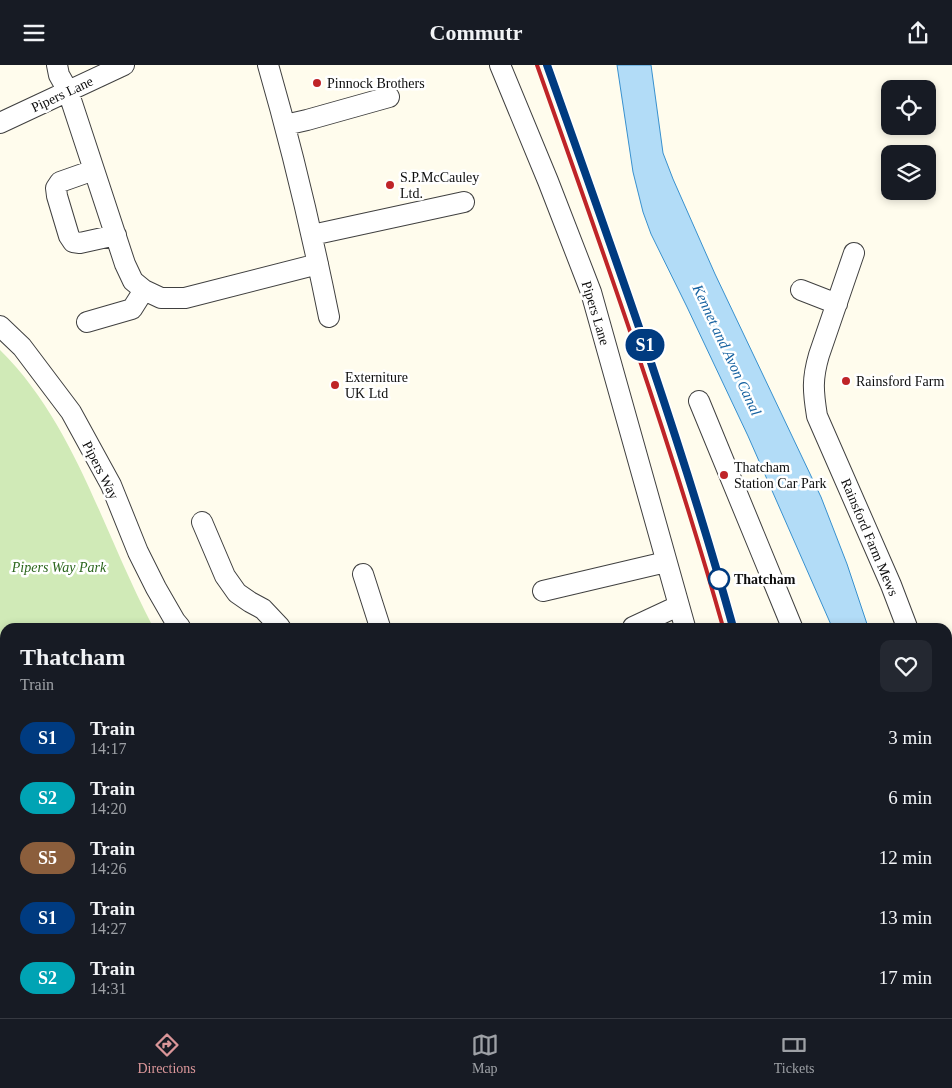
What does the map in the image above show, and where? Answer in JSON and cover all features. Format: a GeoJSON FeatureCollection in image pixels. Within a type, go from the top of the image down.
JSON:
{"type":"FeatureCollection","features":[{"type":"Feature","properties":{"kind":"street"},"geometry":{"type":"LineString","coordinates":[[57,65],[59,75],[68,91],[125,264],[133,281],[144,290],[161,298],[184,298],[318,263]]}},
{"type":"Feature","properties":{"kind":"street","name":"Pipers Lane"},"geometry":{"type":"LineString","coordinates":[[0,123],[124,65]]}},
{"type":"Feature","properties":{"kind":"street"},"geometry":{"type":"LineString","coordinates":[[268,65],[312,235],[329,317]]}},
{"type":"Feature","properties":{"kind":"street","name":"Pipers Lane"},"geometry":{"type":"LineString","coordinates":[[500,65],[591,292],[684,623]]}},
{"type":"Feature","properties":{"kind":"street"},"geometry":{"type":"LineString","coordinates":[[285,125],[389,97]]}},
{"type":"Feature","properties":{"kind":"street"},"geometry":{"type":"LineString","coordinates":[[94,170],[60,182],[56,188],[69,236],[73,242],[80,243],[116,235]]}},
{"type":"Feature","properties":{"kind":"street"},"geometry":{"type":"LineString","coordinates":[[312,235],[464,202]]}},
{"type":"Feature","properties":{"kind":"street","name":"Rainsford Farm Mews"},"geometry":{"type":"LineString","coordinates":[[854,253],[814,370],[814,397],[817,416],[906,623]]}},
{"type":"Feature","properties":{"kind":"street"},"geometry":{"type":"LineString","coordinates":[[86,322],[132,309],[144,290]]}},
{"type":"Feature","properties":{"kind":"street"},"geometry":{"type":"LineString","coordinates":[[802,290],[836,304]]}},
{"type":"Feature","properties":{"kind":"street","name":"Pipers Way"},"geometry":{"type":"LineString","coordinates":[[0,326],[22,347],[71,412],[111,485],[152,581],[177,623]]}},
{"type":"Feature","properties":{"kind":"street"},"geometry":{"type":"LineString","coordinates":[[699,401],[790,623]]}},
{"type":"Feature","properties":{"kind":"street"},"geometry":{"type":"LineString","coordinates":[[202,522],[225,576],[237,593],[263,609],[276,623]]}},
{"type":"Feature","properties":{"kind":"street"},"geometry":{"type":"LineString","coordinates":[[543,591],[666,562]]}},
{"type":"Feature","properties":{"kind":"street"},"geometry":{"type":"LineString","coordinates":[[363,574],[379,623]]}},
{"type":"Feature","properties":{"kind":"street"},"geometry":{"type":"LineString","coordinates":[[642,623],[678,606]]}},
{"type":"Feature","properties":{"kind":"green space","name":"Pipers Way Park"},"geometry":{"type":"Polygon","coordinates":[[[0,350],[39,397],[71,450],[151,623],[0,623],[0,350]]]}},
{"type":"Feature","properties":{"kind":"water","name":"Kennet and Avon Canal"},"geometry":{"type":"Polygon","coordinates":[[[617,65],[651,65],[663,153],[673,179],[715,274],[821,497],[847,564],[867,623],[830,623],[748,436],[651,234],[643,212],[633,172],[617,65]]]}},
{"type":"Feature","properties":{"kind":"railway"},"geometry":{"type":"LineString","coordinates":[[537,65],[611,274],[658,415],[722,623]]}},
{"type":"Feature","properties":{"kind":"railway"},"geometry":{"type":"LineString","coordinates":[[547,65],[621,274],[668,415],[732,623]]}},
{"type":"Feature","properties":{"kind":"train","name":"S1"},"geometry":{"type":"LineString","coordinates":[[547,65],[654,371],[704,527],[732,623]]}},
{"type":"Feature","properties":{"kind":"place","name":"Pinnock Brothers"},"geometry":{"type":"Point","coordinates":[317,83]}},
{"type":"Feature","properties":{"kind":"place","name":"S.P.McCauley Ltd."},"geometry":{"type":"Point","coordinates":[390,185]}},
{"type":"Feature","properties":{"kind":"place","name":"Rainsford Farm"},"geometry":{"type":"Point","coordinates":[846,381]}},
{"type":"Feature","properties":{"kind":"place","name":"Externiture UK Ltd"},"geometry":{"type":"Point","coordinates":[335,385]}},
{"type":"Feature","properties":{"kind":"place","name":"Thatcham Station Car Park"},"geometry":{"type":"Point","coordinates":[724,475]}},
{"type":"Feature","properties":{"kind":"place","name":"Thatcham"},"geometry":{"type":"Point","coordinates":[719,579]}}]}
